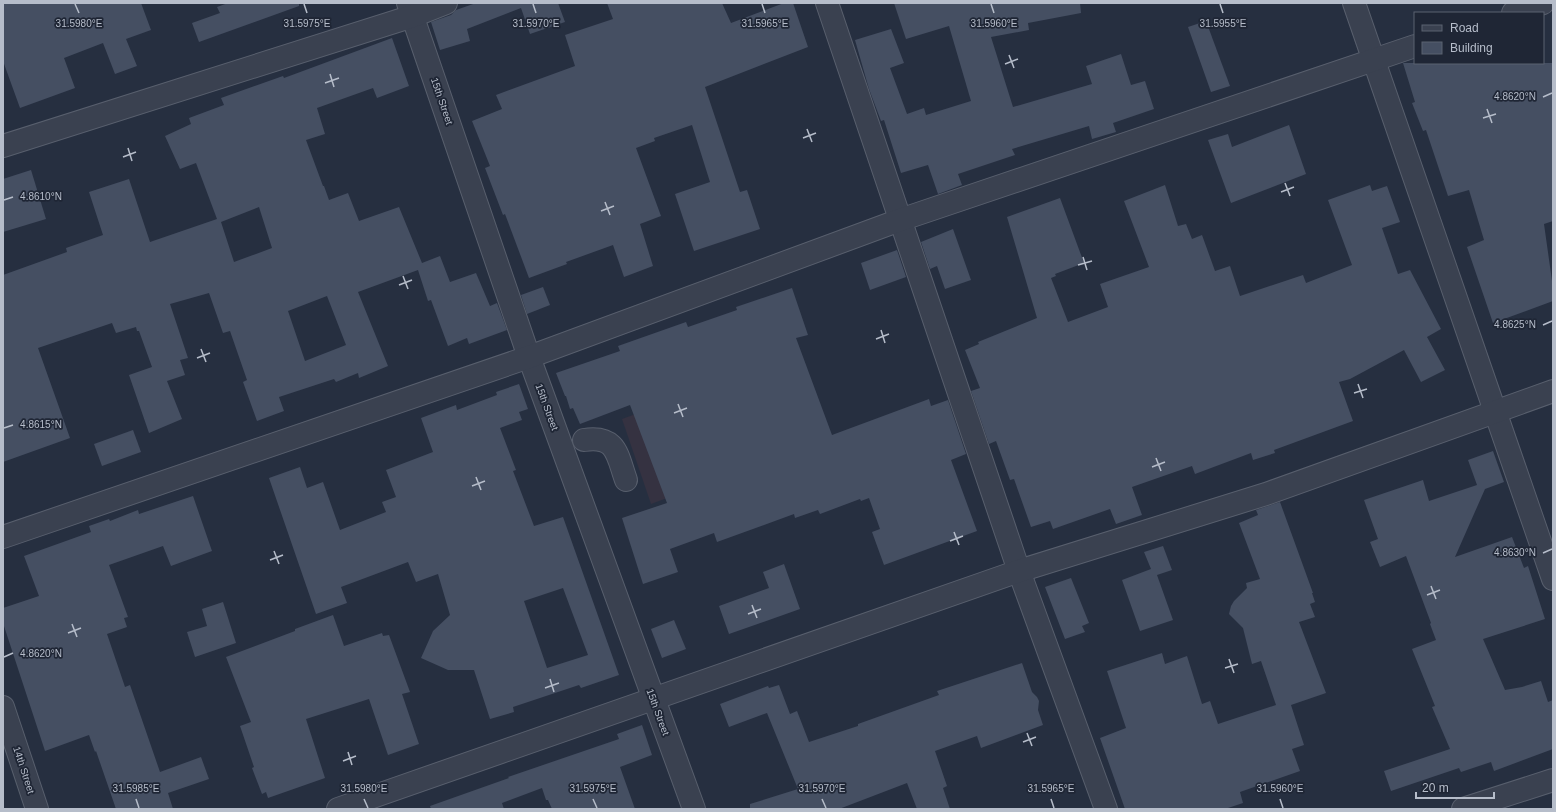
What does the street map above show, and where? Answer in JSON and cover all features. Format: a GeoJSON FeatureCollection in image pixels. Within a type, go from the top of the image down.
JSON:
{"type":"FeatureCollection","features":[{"type":"Feature","properties":{"kind":"street"},"geometry":{"type":"LineString","coordinates":[[3,146],[411,9],[446,3]]}},
{"type":"Feature","properties":{"kind":"street"},"geometry":{"type":"LineString","coordinates":[[827,3],[1019,571],[1106,809]]}},
{"type":"Feature","properties":{"kind":"street"},"geometry":{"type":"LineString","coordinates":[[1354,3],[1553,579]]}},
{"type":"Feature","properties":{"kind":"street"},"geometry":{"type":"LineString","coordinates":[[1516,12],[1543,3]]}},
{"type":"Feature","properties":{"kind":"street","name":"15th Street"},"geometry":{"type":"LineString","coordinates":[[411,9],[529,357],[694,809]]}},
{"type":"Feature","properties":{"kind":"street"},"geometry":{"type":"LineString","coordinates":[[3,537],[529,357],[900,220],[1414,46]]}},
{"type":"Feature","properties":{"kind":"street"},"geometry":{"type":"LineString","coordinates":[[338,809],[1019,571],[1266,494],[1553,390]]}},
{"type":"Feature","properties":{"kind":"street"},"geometry":{"type":"LineString","coordinates":[[584,440],[594,438],[607,441],[615,449],[626,480]]}},
{"type":"Feature","properties":{"kind":"street","name":"14th Street"},"geometry":{"type":"LineString","coordinates":[[3,707],[37,809]]}},
{"type":"Feature","properties":{"kind":"street"},"geometry":{"type":"LineString","coordinates":[[1463,809],[1553,780]]}},
{"type":"Feature","properties":{"kind":"shaded area"},"geometry":{"type":"Polygon","coordinates":[[[690,394],[721,478],[651,504],[622,419],[690,394]]]}},
{"type":"Feature","properties":{"kind":"building"},"geometry":{"type":"Polygon","coordinates":[[[3,3],[141,3],[151,30],[126,39],[137,66],[115,74],[103,43],[64,58],[75,88],[20,108],[3,61],[3,3]]]}},
{"type":"Feature","properties":{"kind":"building"},"geometry":{"type":"Polygon","coordinates":[[[228,3],[299,3],[299,6],[199,42],[192,23],[220,13],[217,7],[228,3]]]}},
{"type":"Feature","properties":{"kind":"building"},"geometry":{"type":"Polygon","coordinates":[[[476,3],[558,3],[565,22],[530,34],[521,8],[467,29],[470,41],[440,50],[431,22],[451,15],[456,10],[476,3]]]}},
{"type":"Feature","properties":{"kind":"building"},"geometry":{"type":"Polygon","coordinates":[[[607,3],[722,3],[731,23],[784,3],[793,3],[808,47],[705,87],[740,192],[747,190],[760,229],[694,251],[675,194],[710,182],[692,125],[654,138],[655,141],[636,148],[661,216],[640,224],[653,266],[624,277],[613,245],[566,262],[567,264],[529,278],[505,214],[503,215],[485,168],[490,166],[472,121],[502,109],[496,95],[575,66],[565,35],[613,19],[607,3]]]}},
{"type":"Feature","properties":{"kind":"building"},"geometry":{"type":"Polygon","coordinates":[[[894,3],[1080,3],[1081,13],[1028,23],[1029,30],[991,37],[1013,107],[1092,84],[1086,66],[1121,54],[1131,85],[1145,81],[1154,109],[1113,123],[1116,132],[1092,139],[1089,126],[1012,149],[1015,155],[958,174],[962,185],[938,194],[928,165],[901,173],[884,120],[881,121],[869,89],[855,40],[891,29],[904,63],[890,68],[907,114],[924,108],[926,115],[971,101],[949,26],[906,39],[894,3]]]}},
{"type":"Feature","properties":{"kind":"building"},"geometry":{"type":"Polygon","coordinates":[[[1206,21],[1230,86],[1211,92],[1188,27],[1206,21]]]}},
{"type":"Feature","properties":{"kind":"building"},"geometry":{"type":"Polygon","coordinates":[[[392,38],[409,86],[377,98],[373,88],[317,108],[325,134],[306,140],[323,186],[329,200],[348,193],[359,221],[399,207],[422,263],[440,256],[450,282],[476,273],[490,306],[497,303],[507,330],[469,344],[467,338],[448,346],[431,300],[428,301],[418,270],[358,292],[388,366],[359,378],[358,373],[336,382],[334,379],[279,397],[284,411],[257,421],[243,382],[247,380],[230,331],[223,333],[209,293],[170,304],[188,358],[180,360],[185,375],[167,381],[182,419],[149,433],[129,375],[152,367],[139,331],[137,331],[136,327],[116,333],[112,323],[38,348],[70,438],[3,462],[3,275],[67,252],[66,248],[103,235],[89,192],[129,179],[150,242],[217,219],[196,163],[180,169],[165,136],[191,124],[189,118],[224,105],[221,98],[283,76],[284,78],[392,38]],[[259,207],[221,222],[234,262],[272,248],[259,207]],[[327,296],[288,311],[305,361],[346,345],[327,296]]]}},
{"type":"Feature","properties":{"kind":"building"},"geometry":{"type":"Polygon","coordinates":[[[1403,63],[1553,63],[1553,221],[1544,224],[1553,288],[1553,301],[1493,323],[1467,247],[1484,240],[1469,190],[1448,196],[1426,130],[1423,131],[1412,103],[1415,102],[1403,63]]]}},
{"type":"Feature","properties":{"kind":"building"},"geometry":{"type":"Polygon","coordinates":[[[1289,125],[1306,174],[1231,203],[1208,140],[1228,134],[1232,147],[1289,125]]]}},
{"type":"Feature","properties":{"kind":"building"},"geometry":{"type":"Polygon","coordinates":[[[31,170],[46,219],[3,232],[3,179],[31,170]]]}},
{"type":"Feature","properties":{"kind":"building"},"geometry":{"type":"Polygon","coordinates":[[[1165,185],[1178,226],[1186,224],[1192,239],[1202,235],[1215,271],[1230,266],[1240,296],[1303,275],[1306,283],[1352,265],[1328,200],[1370,185],[1372,191],[1387,186],[1400,222],[1382,228],[1398,274],[1410,270],[1441,329],[1427,337],[1445,370],[1421,382],[1404,350],[1350,379],[1339,382],[1353,421],[1274,450],[1275,453],[1253,460],[1251,453],[1195,474],[1192,466],[1132,487],[1142,515],[1116,524],[1110,509],[1053,529],[1050,521],[1031,527],[1014,479],[1010,480],[996,441],[989,444],[971,391],[980,388],[965,350],[979,344],[978,342],[1037,318],[1007,217],[1060,198],[1084,263],[1055,274],[1056,276],[1051,278],[1068,322],[1108,307],[1100,284],[1149,267],[1124,201],[1165,185]]]}},
{"type":"Feature","properties":{"kind":"building"},"geometry":{"type":"Polygon","coordinates":[[[953,229],[971,280],[945,289],[937,266],[930,269],[921,242],[953,229]]]}},
{"type":"Feature","properties":{"kind":"building"},"geometry":{"type":"Polygon","coordinates":[[[897,250],[906,277],[870,290],[861,263],[897,250]]]}},
{"type":"Feature","properties":{"kind":"building"},"geometry":{"type":"Polygon","coordinates":[[[543,287],[550,305],[527,314],[521,295],[543,287]]]}},
{"type":"Feature","properties":{"kind":"building"},"geometry":{"type":"Polygon","coordinates":[[[792,288],[808,335],[796,338],[832,435],[929,399],[931,406],[948,400],[966,454],[951,460],[977,531],[884,565],[872,532],[880,529],[869,498],[861,501],[860,499],[820,514],[818,510],[795,518],[794,514],[717,542],[714,533],[670,549],[678,572],[643,584],[622,518],[667,503],[630,405],[580,424],[573,408],[570,409],[556,373],[620,351],[618,346],[686,322],[688,327],[737,310],[736,307],[792,288]]]}},
{"type":"Feature","properties":{"kind":"building"},"geometry":{"type":"Polygon","coordinates":[[[519,384],[528,409],[519,412],[522,420],[500,428],[516,470],[513,471],[534,526],[563,517],[619,675],[581,688],[579,685],[513,707],[514,712],[490,719],[474,670],[448,670],[421,658],[433,631],[450,615],[438,574],[416,582],[408,562],[341,587],[347,603],[316,614],[269,478],[300,467],[307,488],[323,482],[340,530],[386,512],[382,502],[396,497],[386,470],[433,452],[421,418],[456,405],[457,410],[497,395],[496,392],[519,384]],[[563,588],[524,601],[547,668],[588,655],[563,588]]]}},
{"type":"Feature","properties":{"kind":"building"},"geometry":{"type":"Polygon","coordinates":[[[133,430],[141,452],[102,466],[94,444],[133,430]]]}},
{"type":"Feature","properties":{"kind":"building"},"geometry":{"type":"Polygon","coordinates":[[[1493,451],[1504,482],[1485,489],[1455,557],[1512,537],[1524,568],[1528,566],[1545,619],[1483,639],[1505,690],[1522,687],[1541,681],[1548,702],[1553,700],[1553,749],[1494,771],[1491,762],[1461,772],[1459,768],[1391,791],[1384,771],[1450,749],[1432,707],[1435,706],[1412,649],[1436,640],[1430,624],[1431,623],[1406,556],[1380,567],[1370,542],[1378,539],[1364,500],[1423,480],[1429,501],[1477,485],[1468,460],[1493,451]]]}},
{"type":"Feature","properties":{"kind":"building"},"geometry":{"type":"Polygon","coordinates":[[[193,496],[212,551],[171,566],[163,546],[109,565],[128,617],[124,618],[127,627],[107,634],[125,687],[130,685],[160,772],[201,757],[209,779],[168,793],[173,809],[116,809],[89,735],[45,751],[3,623],[3,608],[39,596],[24,556],[91,532],[89,526],[109,519],[110,521],[138,510],[139,514],[193,496]]]}},
{"type":"Feature","properties":{"kind":"building"},"geometry":{"type":"Polygon","coordinates":[[[1280,502],[1313,593],[1315,602],[1310,604],[1315,617],[1299,622],[1326,693],[1291,705],[1304,745],[1292,749],[1300,771],[1240,792],[1243,803],[1225,809],[1125,809],[1100,738],[1126,728],[1107,671],[1162,653],[1165,664],[1187,656],[1202,704],[1210,701],[1218,724],[1276,705],[1261,661],[1252,664],[1243,628],[1229,614],[1234,601],[1247,588],[1246,583],[1260,579],[1239,523],[1258,515],[1256,510],[1280,502]]]}},
{"type":"Feature","properties":{"kind":"building"},"geometry":{"type":"Polygon","coordinates":[[[1163,546],[1172,570],[1157,575],[1173,620],[1140,631],[1122,580],[1151,569],[1144,552],[1163,546]]]}},
{"type":"Feature","properties":{"kind":"building"},"geometry":{"type":"Polygon","coordinates":[[[784,564],[800,609],[729,634],[719,606],[769,588],[763,572],[784,564]]]}},
{"type":"Feature","properties":{"kind":"building"},"geometry":{"type":"Polygon","coordinates":[[[1071,578],[1089,623],[1082,626],[1085,632],[1065,639],[1045,587],[1071,578]]]}},
{"type":"Feature","properties":{"kind":"building"},"geometry":{"type":"Polygon","coordinates":[[[223,602],[236,643],[195,657],[187,632],[207,626],[202,609],[223,602]]]}},
{"type":"Feature","properties":{"kind":"building"},"geometry":{"type":"Polygon","coordinates":[[[333,615],[344,646],[382,633],[383,636],[389,635],[410,692],[402,694],[419,744],[388,755],[369,699],[306,719],[325,778],[268,798],[266,792],[262,794],[252,768],[254,767],[240,726],[251,722],[226,657],[333,615]]]}},
{"type":"Feature","properties":{"kind":"building"},"geometry":{"type":"Polygon","coordinates":[[[674,620],[686,649],[662,658],[651,629],[674,620]]]}},
{"type":"Feature","properties":{"kind":"building"},"geometry":{"type":"Polygon","coordinates":[[[1022,663],[1032,692],[1039,701],[1038,710],[1043,725],[981,748],[977,736],[935,751],[947,786],[943,788],[950,809],[917,809],[907,783],[839,809],[750,809],[750,804],[798,789],[767,713],[729,727],[720,704],[768,686],[769,688],[779,685],[790,714],[797,711],[809,742],[858,726],[858,724],[939,695],[937,691],[1022,663]]]}},
{"type":"Feature","properties":{"kind":"building"},"geometry":{"type":"Polygon","coordinates":[[[642,725],[652,755],[620,767],[635,809],[552,809],[548,800],[546,800],[542,788],[502,803],[504,809],[431,809],[430,806],[509,778],[508,777],[619,739],[617,734],[642,725]]]}}]}
